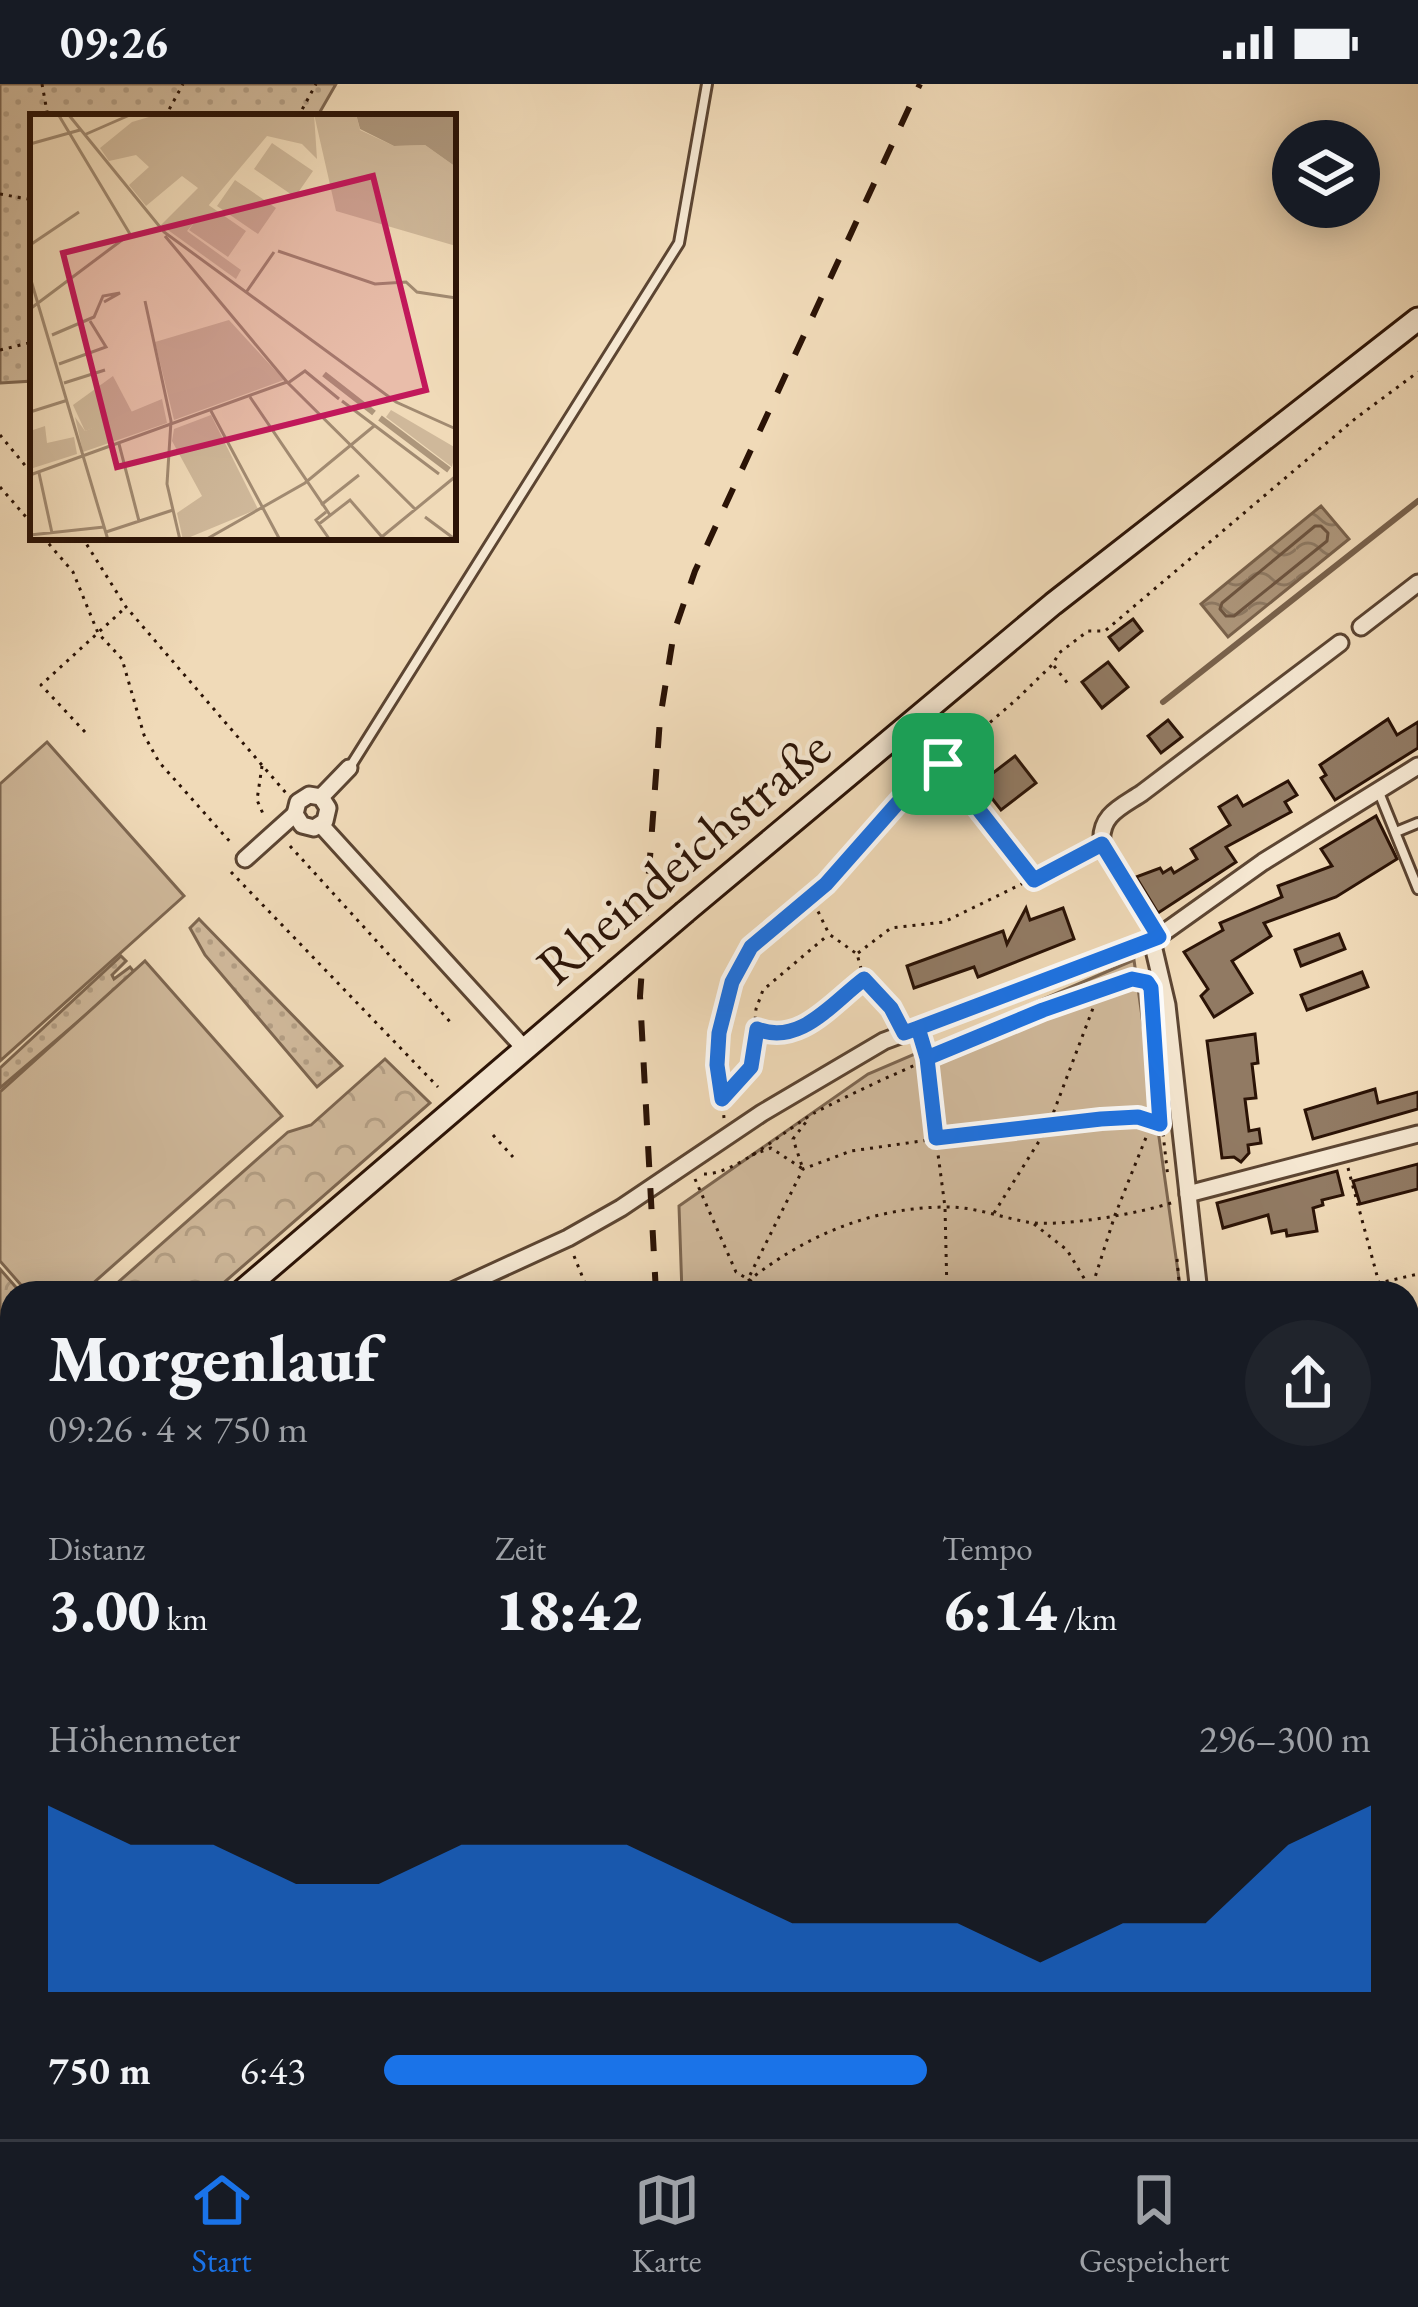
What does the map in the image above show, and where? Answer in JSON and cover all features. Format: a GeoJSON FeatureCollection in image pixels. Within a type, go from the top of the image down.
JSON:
{"type":"FeatureCollection","features":[{"type":"Feature","properties":{"kind":"main road","name":"Rheindeichstraße"},"geometry":{"type":"LineString","coordinates":[[253,1281],[1053,604],[1418,319]]}},
{"type":"Feature","properties":{"kind":"street"},"geometry":{"type":"LineString","coordinates":[[1361,627],[1418,583]]}},
{"type":"Feature","properties":{"kind":"street"},"geometry":{"type":"LineString","coordinates":[[1198,1281],[1156,939],[1102,844],[1100,830],[1110,813],[1340,643]]}},
{"type":"Feature","properties":{"kind":"street"},"geometry":{"type":"LineString","coordinates":[[474,1281],[568,1238],[762,1113],[911,1030],[1156,939],[1263,862],[1418,766]]}},
{"type":"Feature","properties":{"kind":"street"},"geometry":{"type":"LineString","coordinates":[[321,797],[349,769]]}},
{"type":"Feature","properties":{"kind":"street"},"geometry":{"type":"LineString","coordinates":[[245,859],[277,831],[294,804],[309,795],[321,797],[328,808],[321,825]]}},
{"type":"Feature","properties":{"kind":"street"},"geometry":{"type":"LineString","coordinates":[[294,804],[308,827],[321,825]]}},
{"type":"Feature","properties":{"kind":"street"},"geometry":{"type":"LineString","coordinates":[[321,825],[524,1048]]}},
{"type":"Feature","properties":{"kind":"street"},"geometry":{"type":"LineString","coordinates":[[1188,1194],[1418,1134]]}},
{"type":"Feature","properties":{"kind":"lane"},"geometry":{"type":"LineString","coordinates":[[349,769],[679,243],[707,84]]}},
{"type":"Feature","properties":{"kind":"lane"},"geometry":{"type":"LineString","coordinates":[[1378,790],[1418,889]]}},
{"type":"Feature","properties":{"kind":"lane"},"geometry":{"type":"LineString","coordinates":[[1396,832],[1418,823]]}},
{"type":"Feature","properties":{"kind":"path"},"geometry":{"type":"LineString","coordinates":[[42,84],[47,114]]}},
{"type":"Feature","properties":{"kind":"path"},"geometry":{"type":"LineString","coordinates":[[167,114],[183,84]]}},
{"type":"Feature","properties":{"kind":"path"},"geometry":{"type":"LineString","coordinates":[[300,114],[316,84]]}},
{"type":"Feature","properties":{"kind":"path"},"geometry":{"type":"LineString","coordinates":[[0,194],[30,199]]}},
{"type":"Feature","properties":{"kind":"path"},"geometry":{"type":"LineString","coordinates":[[0,350],[30,343]]}},
{"type":"Feature","properties":{"kind":"path"},"geometry":{"type":"LineString","coordinates":[[829,934],[784,968],[764,990],[756,1009],[751,1067],[722,1099],[719,1033],[732,982],[751,947],[811,897],[902,798],[1053,664],[1059,653],[1088,631],[1105,631],[1340,431],[1418,372]]}},
{"type":"Feature","properties":{"kind":"path"},"geometry":{"type":"LineString","coordinates":[[0,435],[30,471]]}},
{"type":"Feature","properties":{"kind":"path"},"geometry":{"type":"LineString","coordinates":[[0,487],[30,522]]}},
{"type":"Feature","properties":{"kind":"path"},"geometry":{"type":"LineString","coordinates":[[46,540],[73,572],[98,633],[122,659],[144,735],[159,762],[245,859]]}},
{"type":"Feature","properties":{"kind":"path"},"geometry":{"type":"LineString","coordinates":[[85,540],[126,607],[294,804]]}},
{"type":"Feature","properties":{"kind":"path"},"geometry":{"type":"LineString","coordinates":[[85,732],[41,685],[126,607]]}},
{"type":"Feature","properties":{"kind":"path"},"geometry":{"type":"LineString","coordinates":[[1053,664],[1069,685]]}},
{"type":"Feature","properties":{"kind":"path"},"geometry":{"type":"LineString","coordinates":[[943,764],[1034,880]]}},
{"type":"Feature","properties":{"kind":"path"},"geometry":{"type":"LineString","coordinates":[[262,766],[259,808],[453,1025]]}},
{"type":"Feature","properties":{"kind":"path"},"geometry":{"type":"LineString","coordinates":[[856,954],[891,928],[944,922],[1102,844]]}},
{"type":"Feature","properties":{"kind":"path"},"geometry":{"type":"LineString","coordinates":[[231,872],[438,1087]]}},
{"type":"Feature","properties":{"kind":"path"},"geometry":{"type":"LineString","coordinates":[[811,897],[829,934],[856,954],[864,979],[911,1030],[927,1058],[946,1207],[947,1281]]}},
{"type":"Feature","properties":{"kind":"path"},"geometry":{"type":"LineString","coordinates":[[757,1029],[780,1037],[800,1030],[864,979]]}},
{"type":"Feature","properties":{"kind":"path"},"geometry":{"type":"LineString","coordinates":[[714,1174],[812,1114],[927,1058],[1132,979],[1147,982]]}},
{"type":"Feature","properties":{"kind":"path"},"geometry":{"type":"LineString","coordinates":[[994,1213],[1048,1127],[1099,993]]}},
{"type":"Feature","properties":{"kind":"path"},"geometry":{"type":"LineString","coordinates":[[1152,1028],[1168,1184]]}},
{"type":"Feature","properties":{"kind":"path"},"geometry":{"type":"LineString","coordinates":[[803,1169],[793,1139],[812,1114]]}},
{"type":"Feature","properties":{"kind":"path"},"geometry":{"type":"LineString","coordinates":[[748,1281],[803,1169],[851,1151],[936,1138],[1138,1117],[1160,1124]]}},
{"type":"Feature","properties":{"kind":"path"},"geometry":{"type":"LineString","coordinates":[[1094,1281],[1114,1215],[1149,1130],[1160,1124]]}},
{"type":"Feature","properties":{"kind":"path"},"geometry":{"type":"LineString","coordinates":[[493,1135],[514,1157]]}},
{"type":"Feature","properties":{"kind":"path"},"geometry":{"type":"LineString","coordinates":[[744,1157],[771,1148],[803,1169]]}},
{"type":"Feature","properties":{"kind":"path"},"geometry":{"type":"LineString","coordinates":[[1344,1155],[1378,1281]]}},
{"type":"Feature","properties":{"kind":"path"},"geometry":{"type":"LineString","coordinates":[[692,1173],[736,1272],[748,1281]]}},
{"type":"Feature","properties":{"kind":"path"},"geometry":{"type":"LineString","coordinates":[[748,1281],[786,1251],[828,1229],[880,1215],[946,1207],[1032,1223],[1114,1215],[1172,1204],[1188,1194]]}},
{"type":"Feature","properties":{"kind":"path"},"geometry":{"type":"LineString","coordinates":[[1032,1223],[1067,1250],[1085,1281]]}},
{"type":"Feature","properties":{"kind":"path"},"geometry":{"type":"LineString","coordinates":[[568,1238],[584,1281]]}},
{"type":"Feature","properties":{"kind":"path"},"geometry":{"type":"LineString","coordinates":[[1176,1248],[1179,1281]]}},
{"type":"Feature","properties":{"kind":"path"},"geometry":{"type":"LineString","coordinates":[[1388,1281],[1418,1274]]}},
{"type":"Feature","properties":{"kind":"green space"},"geometry":{"type":"Polygon","coordinates":[[[0,84],[336,84],[319,114],[30,114],[30,381],[0,383],[0,84]]]}},
{"type":"Feature","properties":{"kind":"green space"},"geometry":{"type":"Polygon","coordinates":[[[47,742],[184,896],[0,1061],[0,784],[47,742]]]}},
{"type":"Feature","properties":{"kind":"green space"},"geometry":{"type":"Polygon","coordinates":[[[199,919],[342,1066],[317,1087],[205,955],[190,928],[199,919]]]}},
{"type":"Feature","properties":{"kind":"green space"},"geometry":{"type":"Polygon","coordinates":[[[121,956],[126,961],[112,975],[114,979],[130,967],[135,973],[0,1088],[0,1068],[121,956]]]}},
{"type":"Feature","properties":{"kind":"green space"},"geometry":{"type":"Polygon","coordinates":[[[1134,960],[1179,1281],[682,1281],[679,1206],[868,1074],[1134,960]]]}},
{"type":"Feature","properties":{"kind":"green space"},"geometry":{"type":"Polygon","coordinates":[[[145,961],[282,1116],[96,1281],[18,1281],[0,1261],[0,1092],[145,961]]]}},
{"type":"Feature","properties":{"kind":"green space"},"geometry":{"type":"Polygon","coordinates":[[[385,1059],[430,1103],[226,1281],[120,1281],[288,1132],[311,1125],[385,1059]]]}},
{"type":"Feature","properties":{"kind":"water"},"geometry":{"type":"Polygon","coordinates":[[[1321,506],[1349,539],[1228,637],[1201,604],[1321,506]]]}},
{"type":"Feature","properties":{"kind":"building"},"geometry":{"type":"Polygon","coordinates":[[[1133,619],[1142,631],[1119,650],[1109,637],[1133,619]]]}},
{"type":"Feature","properties":{"kind":"building"},"geometry":{"type":"Polygon","coordinates":[[[1108,662],[1128,687],[1102,708],[1082,682],[1108,662]]]}},
{"type":"Feature","properties":{"kind":"building"},"geometry":{"type":"Polygon","coordinates":[[[1388,719],[1397,735],[1418,722],[1418,748],[1335,800],[1321,778],[1326,775],[1320,765],[1388,719]]]}},
{"type":"Feature","properties":{"kind":"building"},"geometry":{"type":"Polygon","coordinates":[[[1168,720],[1182,737],[1161,753],[1148,736],[1168,720]]]}},
{"type":"Feature","properties":{"kind":"building"},"geometry":{"type":"Polygon","coordinates":[[[1015,756],[1036,783],[1001,810],[980,783],[1015,756]]]}},
{"type":"Feature","properties":{"kind":"building"},"geometry":{"type":"Polygon","coordinates":[[[1288,781],[1297,795],[1285,802],[1291,812],[1226,847],[1236,862],[1158,913],[1136,877],[1160,868],[1163,873],[1171,868],[1174,873],[1197,859],[1191,849],[1230,825],[1219,807],[1237,796],[1243,806],[1288,781]]]}},
{"type":"Feature","properties":{"kind":"building"},"geometry":{"type":"Polygon","coordinates":[[[1376,816],[1397,859],[1336,897],[1264,923],[1271,936],[1232,961],[1252,993],[1214,1017],[1201,996],[1208,989],[1184,952],[1223,930],[1220,923],[1282,897],[1278,886],[1332,866],[1321,849],[1376,816]]]}},
{"type":"Feature","properties":{"kind":"building"},"geometry":{"type":"Polygon","coordinates":[[[1026,908],[1030,920],[1063,908],[1074,939],[978,977],[974,967],[914,988],[907,966],[1003,931],[1007,944],[1026,908]]]}},
{"type":"Feature","properties":{"kind":"building"},"geometry":{"type":"Polygon","coordinates":[[[1339,934],[1345,949],[1301,966],[1295,950],[1339,934]]]}},
{"type":"Feature","properties":{"kind":"building"},"geometry":{"type":"Polygon","coordinates":[[[1362,972],[1368,987],[1307,1010],[1301,995],[1362,972]]]}},
{"type":"Feature","properties":{"kind":"building"},"geometry":{"type":"Polygon","coordinates":[[[1255,1034],[1256,1098],[1245,1099],[1249,1131],[1259,1129],[1261,1143],[1248,1145],[1249,1153],[1241,1162],[1222,1158],[1207,1041],[1255,1034]]]}},
{"type":"Feature","properties":{"kind":"building"},"geometry":{"type":"Polygon","coordinates":[[[1375,1089],[1378,1103],[1418,1092],[1418,1109],[1313,1139],[1305,1110],[1375,1089]]]}},
{"type":"Feature","properties":{"kind":"building"},"geometry":{"type":"Polygon","coordinates":[[[1418,1164],[1418,1189],[1360,1204],[1353,1181],[1418,1164]]]}},
{"type":"Feature","properties":{"kind":"building"},"geometry":{"type":"Polygon","coordinates":[[[1337,1171],[1343,1195],[1322,1200],[1323,1205],[1313,1208],[1317,1231],[1287,1236],[1286,1230],[1272,1233],[1268,1215],[1223,1228],[1217,1203],[1337,1171]]]}},
{"type":"Feature","properties":{"kind":"waterway"},"geometry":{"type":"LineString","coordinates":[[1163,702],[1418,501]]}},
{"type":"Feature","properties":{"kind":"railway"},"geometry":{"type":"LineString","coordinates":[[655,1281],[640,996],[660,719],[674,632],[695,571],[920,84]]}},
{"type":"Feature","properties":{"kind":"route"},"geometry":{"type":"LineString","coordinates":[[943,764],[902,798],[826,884],[751,947],[732,982],[719,1033],[722,1099],[751,1067],[757,1029],[780,1037],[800,1030],[864,979],[891,1008],[904,1033],[918,1028],[927,1058],[936,1138],[1101,1119],[1138,1117],[1160,1124],[1151,988],[1142,980],[1132,979],[1043,1010],[927,1058],[918,1028],[1159,937],[1102,844],[1034,880],[943,764]]}}]}
